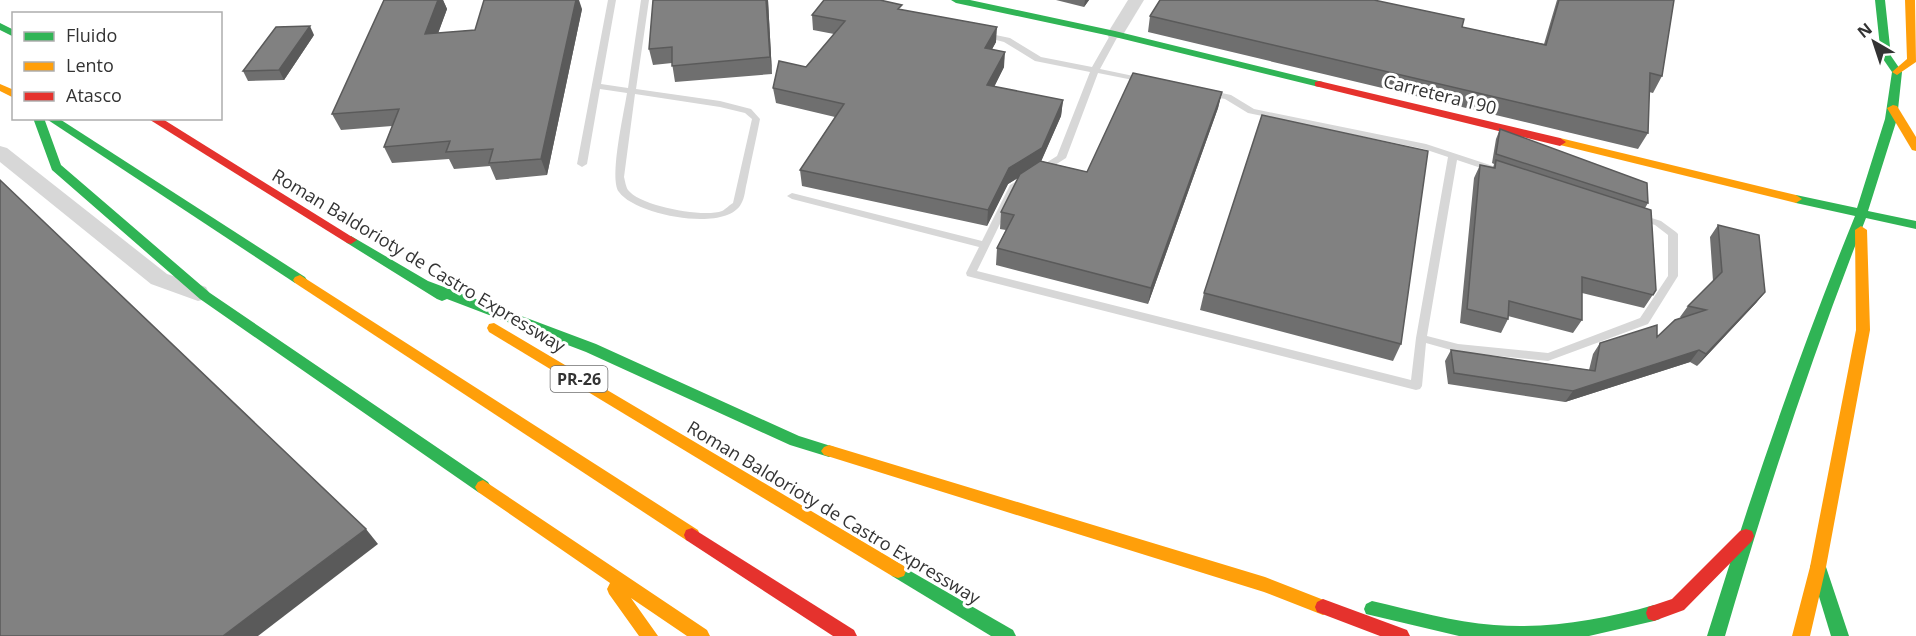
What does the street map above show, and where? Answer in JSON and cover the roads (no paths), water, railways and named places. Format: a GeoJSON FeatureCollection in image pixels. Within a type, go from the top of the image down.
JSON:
{"type":"FeatureCollection","features":[{"type":"Feature","properties":{"kind":"main road","name":"Carretera 190"},"geometry":{"type":"LineString","coordinates":[[958,0],[1115,34],[1861,215],[1916,225]]}},
{"type":"Feature","properties":{"kind":"main road"},"geometry":{"type":"LineString","coordinates":[[1716,636],[1746,536],[1822,313],[1861,215],[1891,120],[1897,72],[1886,56],[1880,0]]}},
{"type":"Feature","properties":{"kind":"main road"},"geometry":{"type":"LineString","coordinates":[[1897,72],[1912,60],[1910,0]]}},
{"type":"Feature","properties":{"kind":"main road"},"geometry":{"type":"LineString","coordinates":[[1893,108],[1916,147]]}},
{"type":"Feature","properties":{"kind":"main road"},"geometry":{"type":"LineString","coordinates":[[39,120],[56,167],[205,296],[701,636]]}},
{"type":"Feature","properties":{"kind":"main road"},"geometry":{"type":"LineString","coordinates":[[53,120],[848,636]]}},
{"type":"Feature","properties":{"kind":"main road","name":"Roman Baldorioty de Castro Expressway"},"geometry":{"type":"LineString","coordinates":[[155,120],[841,538],[1007,636]]}},
{"type":"Feature","properties":{"kind":"main road"},"geometry":{"type":"LineString","coordinates":[[1801,636],[1818,567],[1863,330],[1861,215]]}},
{"type":"Feature","properties":{"kind":"main road"},"geometry":{"type":"LineString","coordinates":[[425,285],[591,348],[795,441],[1265,585],[1401,636]]}},
{"type":"Feature","properties":{"kind":"main road"},"geometry":{"type":"LineString","coordinates":[[1265,585],[1455,627],[1495,633],[1545,634],[1581,631],[1628,621],[1678,605],[1746,536]]}},
{"type":"Feature","properties":{"kind":"main road"},"geometry":{"type":"LineString","coordinates":[[598,566],[649,636]]}},
{"type":"Feature","properties":{"kind":"main road"},"geometry":{"type":"LineString","coordinates":[[1818,567],[1840,636]]}},
{"type":"Feature","properties":{"kind":"street"},"geometry":{"type":"LineString","coordinates":[[1115,34],[1136,0]]}},
{"type":"Feature","properties":{"kind":"street"},"geometry":{"type":"LineString","coordinates":[[0,152],[159,279],[205,296]]}},
{"type":"Feature","properties":{"kind":"lane"},"geometry":{"type":"LineString","coordinates":[[582,164],[612,0]]}},
{"type":"Feature","properties":{"kind":"lane"},"geometry":{"type":"LineString","coordinates":[[597,86],[632,91],[748,111],[756,119],[737,204],[725,214],[705,217],[660,210],[638,203],[623,191],[619,177],[632,91],[645,0]]}},
{"type":"Feature","properties":{"kind":"lane"},"geometry":{"type":"LineString","coordinates":[[973,31],[1006,39],[1038,59],[1150,82]]}},
{"type":"Feature","properties":{"kind":"lane"},"geometry":{"type":"LineString","coordinates":[[1115,34],[1095,70],[1061,158],[1013,187],[971,273],[1416,386],[1421,338],[1453,155]]}},
{"type":"Feature","properties":{"kind":"lane"},"geometry":{"type":"LineString","coordinates":[[1195,91],[1228,98],[1251,111],[1426,147],[1511,175]]}},
{"type":"Feature","properties":{"kind":"lane"},"geometry":{"type":"LineString","coordinates":[[792,196],[985,245]]}},
{"type":"Feature","properties":{"kind":"lane"},"geometry":{"type":"LineString","coordinates":[[1421,338],[1458,348],[1548,357],[1644,321],[1673,276],[1672,234],[1658,223],[1624,212]]}}]}
